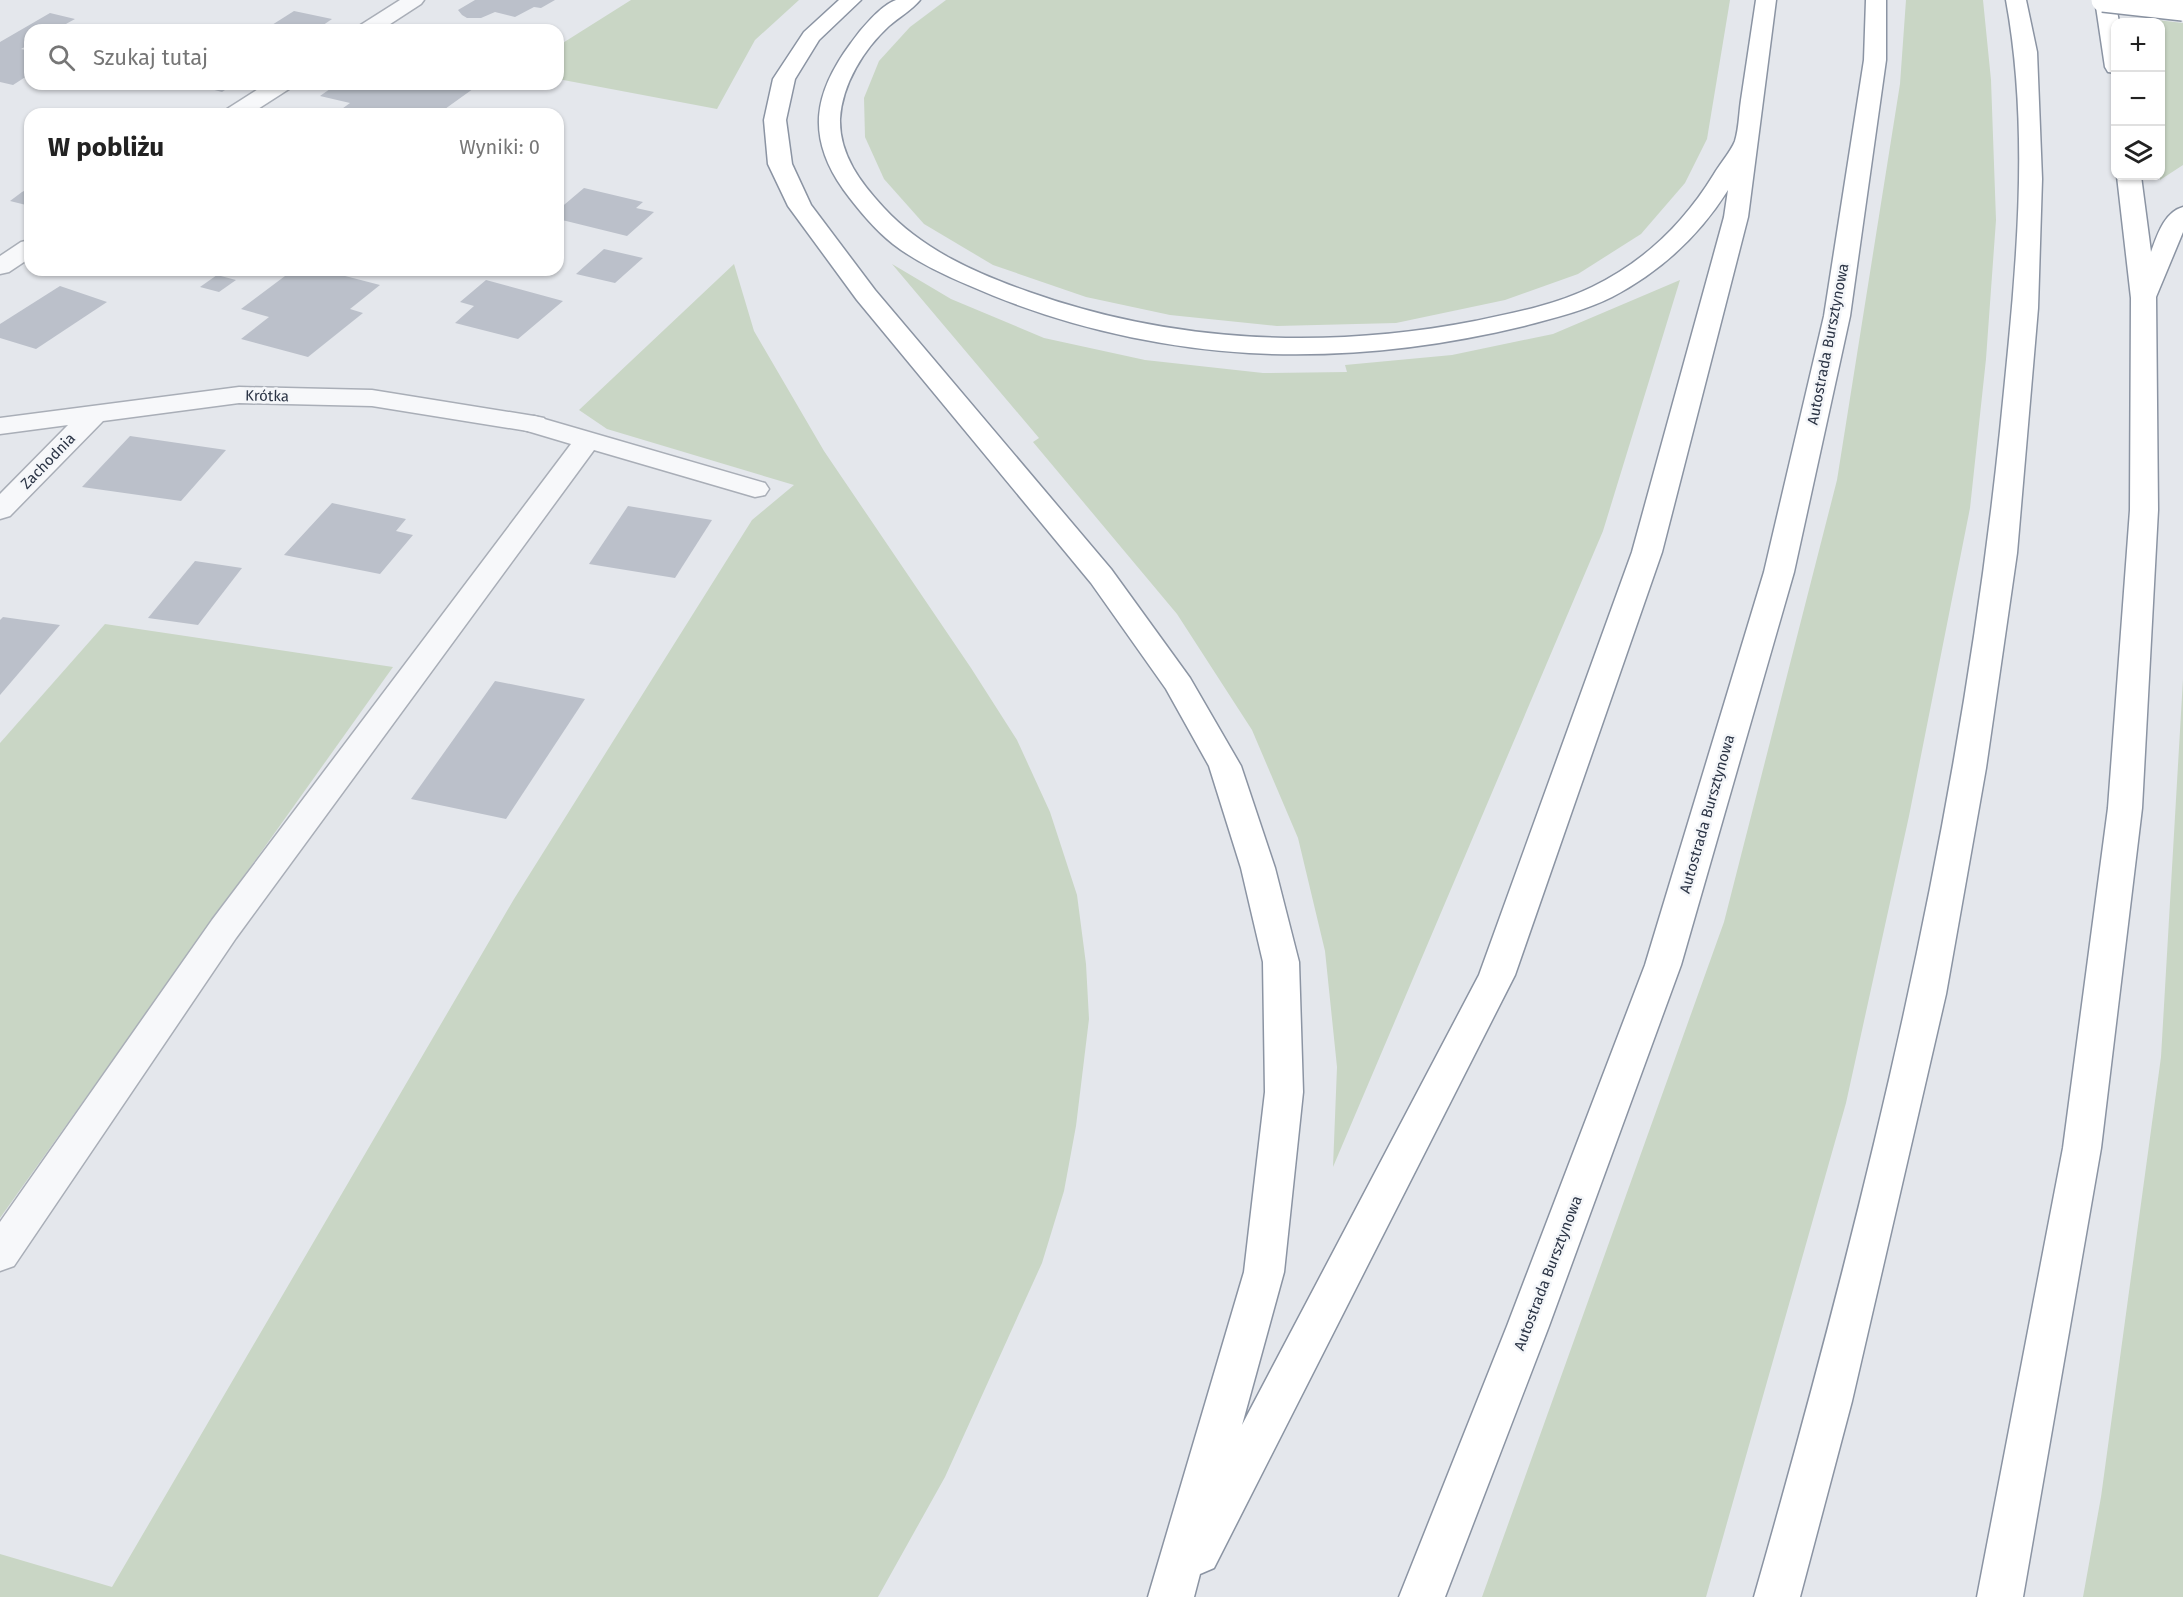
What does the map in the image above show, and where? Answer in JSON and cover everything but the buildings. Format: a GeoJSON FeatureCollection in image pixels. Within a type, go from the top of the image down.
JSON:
{"type":"FeatureCollection","features":[{"type":"Feature","properties":{"kind":"highway"},"geometry":{"type":"LineString","coordinates":[[851,0],[811,36],[784,79],[775,120],[780,164],[800,206],[866,295],[1101,576],[1179,685],[1225,766],[1258,868],[1281,962],[1284,1092],[1264,1272],[1173,1597]]}},
{"type":"Feature","properties":{"kind":"highway"},"geometry":{"type":"LineString","coordinates":[[910,0],[861,40],[837,82],[828,117],[835,159],[858,195],[901,238],[962,274],[1042,307],[1143,332],[1239,344],[1354,345],[1458,333],[1543,313],[1612,287],[1659,255],[1698,217],[1748,139]]}},
{"type":"Feature","properties":{"kind":"highway"},"geometry":{"type":"LineString","coordinates":[[1173,1597],[1497,975],[1647,552],[1737,217],[1766,0]]}},
{"type":"Feature","properties":{"kind":"highway","name":"Autostrada Bursztynowa"},"geometry":{"type":"LineString","coordinates":[[1422,1597],[1528,1326],[1663,965],[1779,572],[1837,316],[1875,60],[1876,0]]}},
{"type":"Feature","properties":{"kind":"highway"},"geometry":{"type":"LineString","coordinates":[[1777,1597],[1832,1401],[1925,1005],[1972,757],[2002,553],[2025,308],[2029,145],[2026,52],[2016,0]]}},
{"type":"Feature","properties":{"kind":"highway"},"geometry":{"type":"LineString","coordinates":[[2111,43],[2104,0],[2183,9]]}},
{"type":"Feature","properties":{"kind":"highway"},"geometry":{"type":"LineString","coordinates":[[2000,1597],[2082,1148],[2124,808],[2144,510],[2144,298],[2129,180]]}},
{"type":"Feature","properties":{"kind":"highway"},"geometry":{"type":"LineString","coordinates":[[2144,298],[2173,227],[2183,214]]}},
{"type":"Feature","properties":{"kind":"street"},"geometry":{"type":"LineString","coordinates":[[376,24],[414,0]]}},
{"type":"Feature","properties":{"kind":"street"},"geometry":{"type":"LineString","coordinates":[[244,108],[272,90]]}},
{"type":"Feature","properties":{"kind":"street"},"geometry":{"type":"LineString","coordinates":[[0,267],[24,251]]}},
{"type":"Feature","properties":{"kind":"street","name":"Krótka"},"geometry":{"type":"LineString","coordinates":[[0,426],[239,395],[372,398],[534,424],[755,489]]}},
{"type":"Feature","properties":{"kind":"street","name":"Zachodnia"},"geometry":{"type":"LineString","coordinates":[[0,510],[96,412]]}},
{"type":"Feature","properties":{"kind":"street"},"geometry":{"type":"LineString","coordinates":[[0,1254],[224,929],[588,440]]}},
{"type":"Feature","properties":{"kind":"green space"},"geometry":{"type":"Polygon","coordinates":[[[631,0],[799,0],[755,40],[717,109],[564,80],[564,42],[631,0]]]}},
{"type":"Feature","properties":{"kind":"green space"},"geometry":{"type":"Polygon","coordinates":[[[946,0],[1730,0],[1707,139],[1685,183],[1641,234],[1578,274],[1505,300],[1396,323],[1277,326],[1170,315],[1086,297],[993,265],[924,224],[884,179],[865,137],[864,98],[879,61],[910,27],[946,0]]]}},
{"type":"Feature","properties":{"kind":"green space"},"geometry":{"type":"Polygon","coordinates":[[[1906,0],[1983,0],[1991,80],[1996,220],[1986,359],[1970,508],[1909,816],[1846,1103],[1706,1597],[1482,1597],[1724,922],[1837,480],[1900,84],[1906,0]]]}},
{"type":"Feature","properties":{"kind":"green space"},"geometry":{"type":"Polygon","coordinates":[[[2165,21],[2183,23],[2183,165],[2165,177],[2165,21]]]}},
{"type":"Feature","properties":{"kind":"green space"},"geometry":{"type":"Polygon","coordinates":[[[734,264],[754,331],[824,451],[1017,740],[1050,812],[1077,895],[1086,964],[1089,1019],[1076,1126],[1064,1191],[1042,1263],[945,1477],[878,1597],[0,1597],[0,1554],[112,1587],[514,899],[752,520],[794,485],[607,429],[579,410],[734,264]]]}},
{"type":"Feature","properties":{"kind":"green space"},"geometry":{"type":"Polygon","coordinates":[[[892,264],[951,299],[1044,338],[1145,360],[1263,373],[1347,372],[1345,365],[1452,355],[1553,334],[1680,280],[1603,531],[1333,1167],[1337,1067],[1325,951],[1298,838],[1252,730],[1177,614],[1033,442],[1039,438],[892,264]]]}},
{"type":"Feature","properties":{"kind":"green space"},"geometry":{"type":"Polygon","coordinates":[[[105,624],[393,667],[0,1218],[0,743],[105,624]]]}},
{"type":"Feature","properties":{"kind":"green space"},"geometry":{"type":"Polygon","coordinates":[[[2183,679],[2183,1597],[2083,1597],[2101,1497],[2161,1057],[2183,679]]]}}]}
